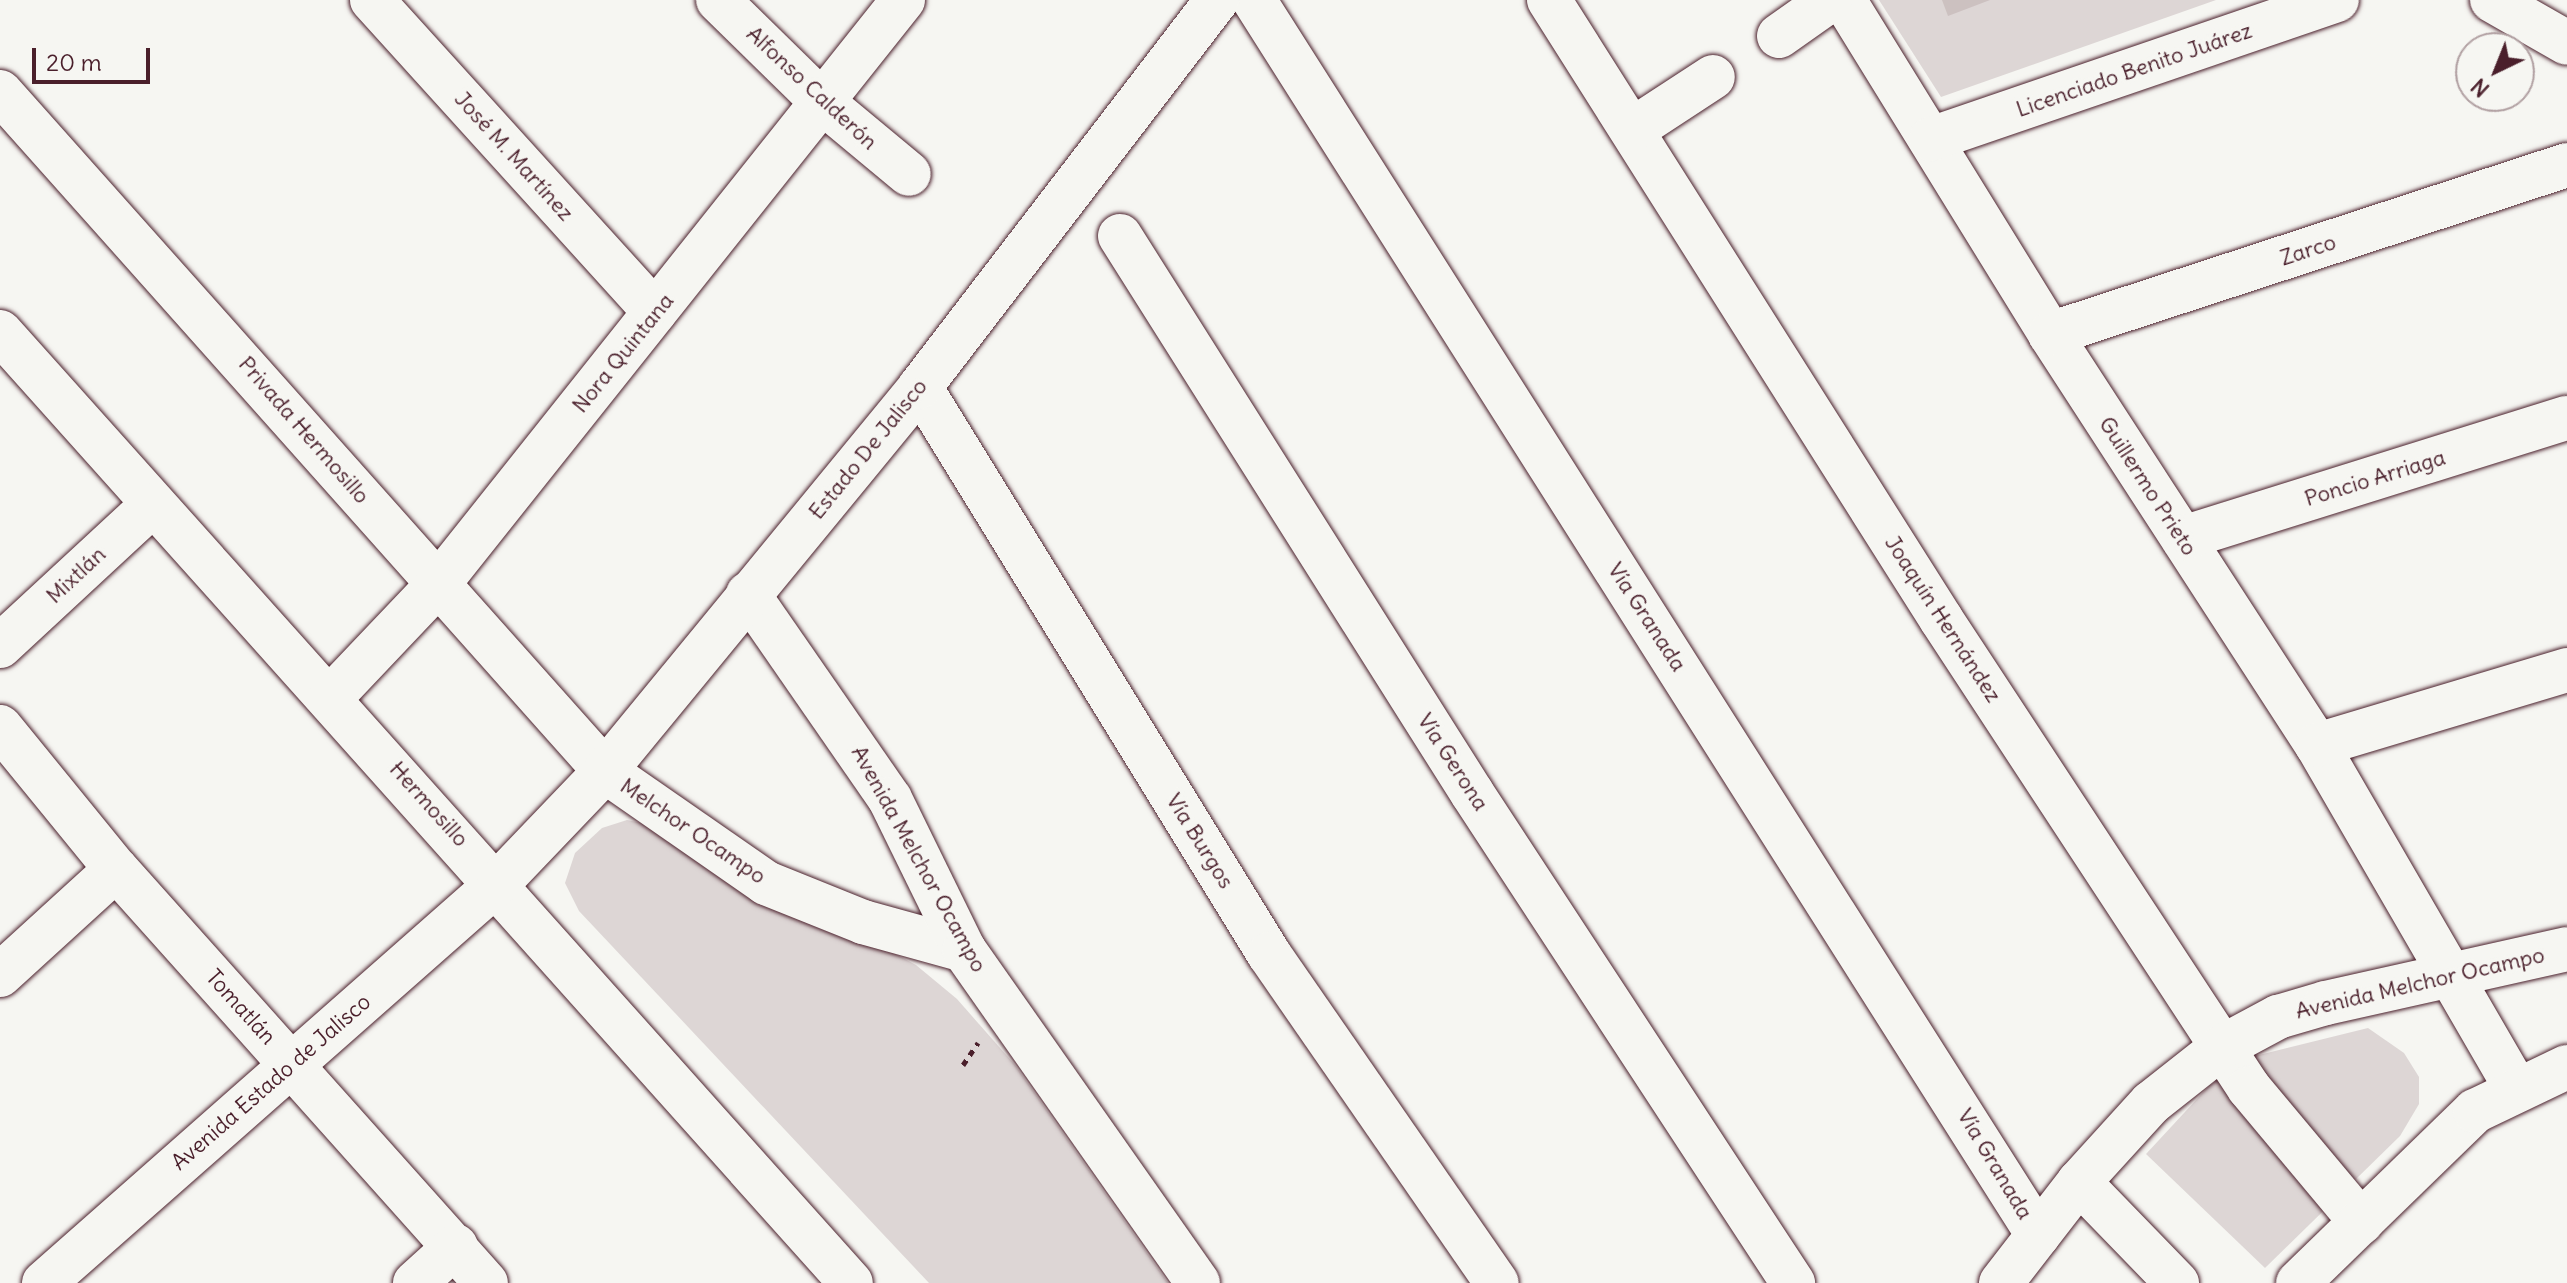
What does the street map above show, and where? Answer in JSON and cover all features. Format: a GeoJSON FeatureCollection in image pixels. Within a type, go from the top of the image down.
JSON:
{"type":"FeatureCollection","features":[{"type":"Feature","properties":{"kind":"street","name":"José M. Martínez"},"geometry":{"type":"LineString","coordinates":[[372,0],[655,312]]}},
{"type":"Feature","properties":{"kind":"street","name":"Alfonso Calderón"},"geometry":{"type":"LineString","coordinates":[[718,0],[821,101],[909,174]]}},
{"type":"Feature","properties":{"kind":"street","name":"Nora Quintana"},"geometry":{"type":"LineString","coordinates":[[331,697],[439,583],[903,0]]}},
{"type":"Feature","properties":{"kind":"street","name":"Estado De Jalisco"},"geometry":{"type":"LineString","coordinates":[[499,882],[605,771],[920,387],[1217,0]]}},
{"type":"Feature","properties":{"kind":"street","name":"Vía Granada"},"geometry":{"type":"LineString","coordinates":[[1254,0],[2038,1235]]}},
{"type":"Feature","properties":{"kind":"street","name":"Joaquín Hernández"},"geometry":{"type":"LineString","coordinates":[[1549,0],[1635,128],[1941,619],[2222,1047],[2272,1118],[2361,1222]]}},
{"type":"Feature","properties":{"kind":"street"},"geometry":{"type":"LineString","coordinates":[[1779,36],[1830,0]]}},
{"type":"Feature","properties":{"kind":"street","name":"Guillermo Prieto"},"geometry":{"type":"LineString","coordinates":[[1844,0],[2050,334],[2317,745],[2516,1088]]}},
{"type":"Feature","properties":{"kind":"street","name":"Licenciado Benito Juárez"},"geometry":{"type":"LineString","coordinates":[[1931,139],[2337,0]]}},
{"type":"Feature","properties":{"kind":"street"},"geometry":{"type":"LineString","coordinates":[[2492,0],[2567,43]]}},
{"type":"Feature","properties":{"kind":"street"},"geometry":{"type":"LineString","coordinates":[[1635,128],[1713,77]]}},
{"type":"Feature","properties":{"kind":"street","name":"Privada Hermosillo"},"geometry":{"type":"LineString","coordinates":[[0,92],[605,771]]}},
{"type":"Feature","properties":{"kind":"street","name":"Zarco"},"geometry":{"type":"LineString","coordinates":[[2050,334],[2567,165]]}},
{"type":"Feature","properties":{"kind":"street","name":"Vía Gerona"},"geometry":{"type":"LineString","coordinates":[[1120,236],[1481,806],[1793,1283]]}},
{"type":"Feature","properties":{"kind":"street","name":"Hermosillo"},"geometry":{"type":"LineString","coordinates":[[0,332],[152,505],[499,882],[851,1283]]}},
{"type":"Feature","properties":{"kind":"street","name":"Vía Burgos"},"geometry":{"type":"LineString","coordinates":[[920,387],[1269,954],[1497,1283]]}},
{"type":"Feature","properties":{"kind":"street","name":"Poncio Arriaga"},"geometry":{"type":"LineString","coordinates":[[2183,538],[2567,418]]}},
{"type":"Feature","properties":{"kind":"street","name":"Mixtlán"},"geometry":{"type":"LineString","coordinates":[[0,646],[152,505]]}},
{"type":"Feature","properties":{"kind":"street","name":"Avenida Melchor Ocampo"},"geometry":{"type":"LineString","coordinates":[[748,594],[890,799],[964,950],[1198,1283]]}},
{"type":"Feature","properties":{"kind":"street"},"geometry":{"type":"LineString","coordinates":[[2317,745],[2567,670]]}},
{"type":"Feature","properties":{"kind":"street","name":"Tomatlán"},"geometry":{"type":"LineString","coordinates":[[0,727],[116,869],[486,1283]]}},
{"type":"Feature","properties":{"kind":"street","name":"Melchor Ocampo"},"geometry":{"type":"LineString","coordinates":[[605,771],[766,883],[863,922],[964,950]]}},
{"type":"Feature","properties":{"kind":"street"},"geometry":{"type":"LineString","coordinates":[[0,975],[116,869]]}},
{"type":"Feature","properties":{"kind":"street","name":"Avenida Estado de Jalisco"},"geometry":{"type":"LineString","coordinates":[[44,1283],[499,882]]}},
{"type":"Feature","properties":{"kind":"street","name":"Avenida Melchor Ocampo"},"geometry":{"type":"LineString","coordinates":[[2001,1283],[2079,1182],[2151,1103],[2222,1047],[2278,1017],[2449,973],[2566,951]]}},
{"type":"Feature","properties":{"kind":"street"},"geometry":{"type":"LineString","coordinates":[[2298,1283],[2475,1111],[2516,1088],[2567,1067]]}},
{"type":"Feature","properties":{"kind":"street"},"geometry":{"type":"LineString","coordinates":[[2079,1182],[2177,1283]]}},
{"type":"Feature","properties":{"kind":"street"},"geometry":{"type":"LineString","coordinates":[[415,1283],[456,1246]]}},
{"type":"Feature","properties":{"kind":"path"},"geometry":{"type":"LineString","coordinates":[[963,1065],[986,1032]]}},
{"type":"Feature","properties":{"kind":"shaded area"},"geometry":{"type":"Polygon","coordinates":[[[1879,0],[2216,0],[1941,97],[1879,0]]]}},
{"type":"Feature","properties":{"kind":"shaded area"},"geometry":{"type":"Polygon","coordinates":[[[627,820],[656,826],[916,965],[957,999],[1015,1065],[1168,1283],[929,1283],[579,911],[565,883],[575,853],[602,828],[627,820]]]}},
{"type":"Feature","properties":{"kind":"shaded area"},"geometry":{"type":"Polygon","coordinates":[[[2368,1028],[2404,1053],[2419,1077],[2419,1104],[2400,1136],[2265,1268],[2146,1154],[2209,1086],[2251,1057],[2368,1028]]]}},
{"type":"Feature","properties":{"kind":"building"},"geometry":{"type":"Polygon","coordinates":[[[1942,0],[1990,0],[1948,16],[1942,0]]]}}]}
